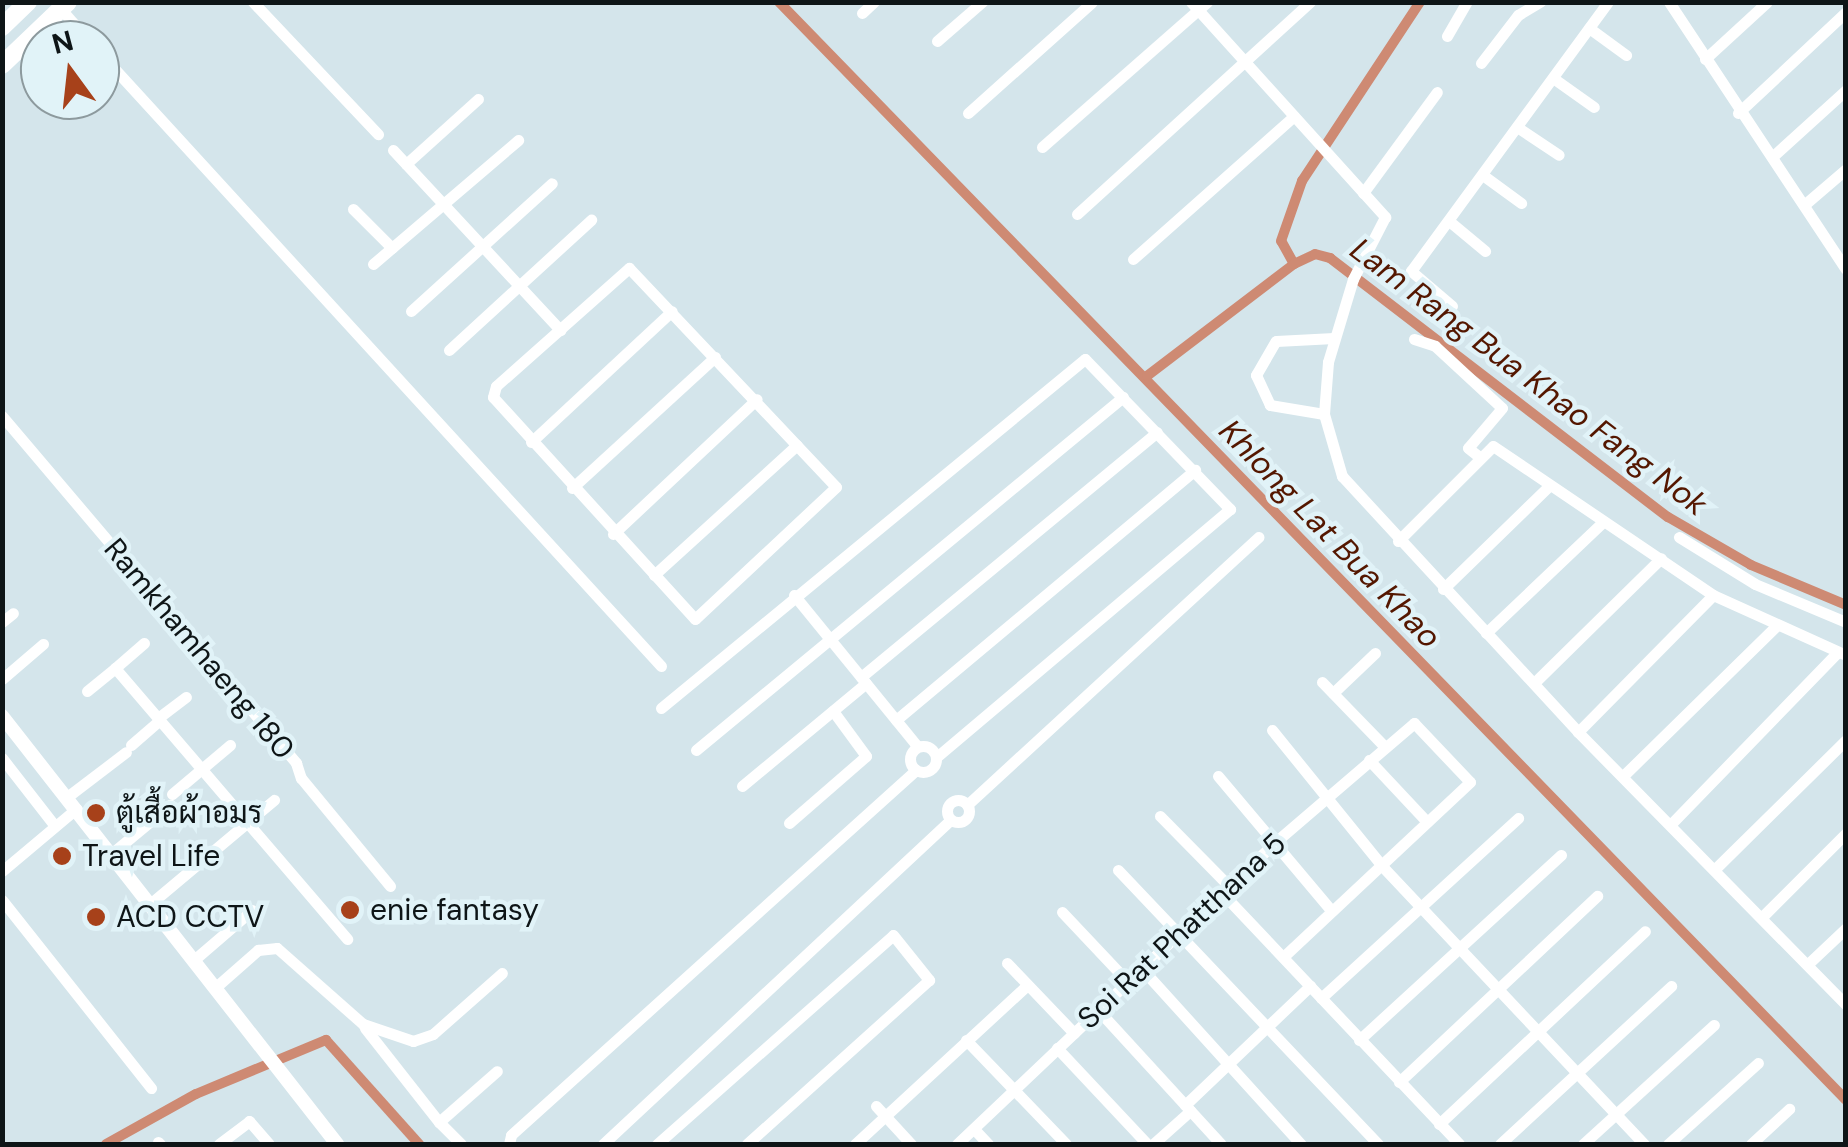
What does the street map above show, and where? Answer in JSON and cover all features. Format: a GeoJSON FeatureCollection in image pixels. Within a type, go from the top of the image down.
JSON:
{"type":"FeatureCollection","features":[{"type":"Feature","properties":{"kind":"main road"},"geometry":{"type":"LineString","coordinates":[[4,23],[28,2]]}},
{"type":"Feature","properties":{"kind":"main road"},"geometry":{"type":"LineString","coordinates":[[2,65],[64,6]]}},
{"type":"Feature","properties":{"kind":"street"},"geometry":{"type":"LineString","coordinates":[[254,2],[378,134]]}},
{"type":"Feature","properties":{"kind":"street"},"geometry":{"type":"LineString","coordinates":[[862,14],[874,2]]}},
{"type":"Feature","properties":{"kind":"street"},"geometry":{"type":"LineString","coordinates":[[937,41],[982,2]]}},
{"type":"Feature","properties":{"kind":"street"},"geometry":{"type":"LineString","coordinates":[[968,113],[1092,2]]}},
{"type":"Feature","properties":{"kind":"street"},"geometry":{"type":"LineString","coordinates":[[1078,214],[1310,2]]}},
{"type":"Feature","properties":{"kind":"street"},"geometry":{"type":"LineString","coordinates":[[1447,36],[1468,2]]}},
{"type":"Feature","properties":{"kind":"street"},"geometry":{"type":"LineString","coordinates":[[1481,64],[1518,15],[1540,2]]}},
{"type":"Feature","properties":{"kind":"street"},"geometry":{"type":"LineString","coordinates":[[1452,306],[1410,272],[1608,2]]}},
{"type":"Feature","properties":{"kind":"street"},"geometry":{"type":"LineString","coordinates":[[1705,59],[1767,2]]}},
{"type":"Feature","properties":{"kind":"street"},"geometry":{"type":"LineString","coordinates":[[1672,4],[1738,112],[1842,254],[1846,270]]}},
{"type":"Feature","properties":{"kind":"street"},"geometry":{"type":"LineString","coordinates":[[1042,147],[1199,5],[1245,62],[1385,217],[1355,275],[1334,338],[1324,414],[1342,476],[1578,732],[1716,868],[1846,1005]]}},
{"type":"Feature","properties":{"kind":"street"},"geometry":{"type":"LineString","coordinates":[[1738,112],[1846,12]]}},
{"type":"Feature","properties":{"kind":"street"},"geometry":{"type":"LineString","coordinates":[[1589,28],[1626,55]]}},
{"type":"Feature","properties":{"kind":"street"},"geometry":{"type":"LineString","coordinates":[[120,75],[661,666]]}},
{"type":"Feature","properties":{"kind":"street"},"geometry":{"type":"LineString","coordinates":[[1553,78],[1594,107]]}},
{"type":"Feature","properties":{"kind":"street"},"geometry":{"type":"LineString","coordinates":[[1772,156],[1846,90]]}},
{"type":"Feature","properties":{"kind":"street"},"geometry":{"type":"LineString","coordinates":[[1363,193],[1437,92]]}},
{"type":"Feature","properties":{"kind":"street"},"geometry":{"type":"LineString","coordinates":[[406,164],[478,99]]}},
{"type":"Feature","properties":{"kind":"street"},"geometry":{"type":"LineString","coordinates":[[1133,259],[1294,116]]}},
{"type":"Feature","properties":{"kind":"street"},"geometry":{"type":"LineString","coordinates":[[1516,127],[1558,156]]}},
{"type":"Feature","properties":{"kind":"street"},"geometry":{"type":"LineString","coordinates":[[373,264],[518,140]]}},
{"type":"Feature","properties":{"kind":"street"},"geometry":{"type":"LineString","coordinates":[[393,150],[560,330]]}},
{"type":"Feature","properties":{"kind":"street"},"geometry":{"type":"LineString","coordinates":[[1804,205],[1846,169]]}},
{"type":"Feature","properties":{"kind":"street"},"geometry":{"type":"LineString","coordinates":[[1484,176],[1521,203]]}},
{"type":"Feature","properties":{"kind":"street"},"geometry":{"type":"LineString","coordinates":[[412,311],[552,184]]}},
{"type":"Feature","properties":{"kind":"street"},"geometry":{"type":"LineString","coordinates":[[353,209],[392,248]]}},
{"type":"Feature","properties":{"kind":"street"},"geometry":{"type":"LineString","coordinates":[[448,350],[591,220]]}},
{"type":"Feature","properties":{"kind":"street"},"geometry":{"type":"LineString","coordinates":[[1449,221],[1485,252]]}},
{"type":"Feature","properties":{"kind":"street"},"geometry":{"type":"LineString","coordinates":[[629,268],[757,399],[835,489],[695,618],[531,442],[492,390],[560,330],[629,268]]}},
{"type":"Feature","properties":{"kind":"street"},"geometry":{"type":"LineString","coordinates":[[531,442],[672,311]]}},
{"type":"Feature","properties":{"kind":"street"},"geometry":{"type":"LineString","coordinates":[[1324,414],[1270,405],[1256,375],[1261,357],[1276,341],[1334,338]]}},
{"type":"Feature","properties":{"kind":"street"},"geometry":{"type":"LineString","coordinates":[[1414,338],[1435,346],[1502,408],[1468,448],[1481,458]]}},
{"type":"Feature","properties":{"kind":"street"},"geometry":{"type":"LineString","coordinates":[[572,488],[715,356]]}},
{"type":"Feature","properties":{"kind":"street"},"geometry":{"type":"LineString","coordinates":[[508,1144],[511,1135],[916,770],[932,770],[937,758],[1230,509],[1123,397],[1082,360],[661,708]]}},
{"type":"Feature","properties":{"kind":"street"},"geometry":{"type":"LineString","coordinates":[[696,750],[1123,397]]}},
{"type":"Feature","properties":{"kind":"street"},"geometry":{"type":"LineString","coordinates":[[613,534],[757,399]]}},
{"type":"Feature","properties":{"kind":"street","name":"Ramkhamhaeng 180"},"geometry":{"type":"LineString","coordinates":[[2,416],[296,763],[302,778],[390,886]]}},
{"type":"Feature","properties":{"kind":"street"},"geometry":{"type":"LineString","coordinates":[[742,786],[1157,432]]}},
{"type":"Feature","properties":{"kind":"street"},"geometry":{"type":"LineString","coordinates":[[654,575],[797,445]]}},
{"type":"Feature","properties":{"kind":"street"},"geometry":{"type":"LineString","coordinates":[[1398,541],[1493,446],[1713,595],[1841,654],[1672,824]]}},
{"type":"Feature","properties":{"kind":"street"},"geometry":{"type":"LineString","coordinates":[[896,720],[1195,470]]}},
{"type":"Feature","properties":{"kind":"street"},"geometry":{"type":"LineString","coordinates":[[1443,589],[1550,485]]}},
{"type":"Feature","properties":{"kind":"street"},"geometry":{"type":"LineString","coordinates":[[1486,634],[1602,523]]}},
{"type":"Feature","properties":{"kind":"street"},"geometry":{"type":"LineString","coordinates":[[603,1144],[951,820],[953,801],[968,805],[1258,537]]}},
{"type":"Feature","properties":{"kind":"street"},"geometry":{"type":"LineString","coordinates":[[1679,537],[1772,592],[1846,622]]}},
{"type":"Feature","properties":{"kind":"street"},"geometry":{"type":"LineString","coordinates":[[1534,682],[1661,558]]}},
{"type":"Feature","properties":{"kind":"street"},"geometry":{"type":"LineString","coordinates":[[794,595],[917,746],[934,750],[937,758]]}},
{"type":"Feature","properties":{"kind":"street"},"geometry":{"type":"LineString","coordinates":[[1578,732],[1713,595]]}},
{"type":"Feature","properties":{"kind":"street"},"geometry":{"type":"LineString","coordinates":[[2,622],[13,612]]}},
{"type":"Feature","properties":{"kind":"street"},"geometry":{"type":"LineString","coordinates":[[1623,776],[1776,626]]}},
{"type":"Feature","properties":{"kind":"street"},"geometry":{"type":"LineString","coordinates":[[87,691],[144,643]]}},
{"type":"Feature","properties":{"kind":"street"},"geometry":{"type":"LineString","coordinates":[[2,679],[43,644]]}},
{"type":"Feature","properties":{"kind":"street"},"geometry":{"type":"LineString","coordinates":[[1332,693],[1375,653]]}},
{"type":"Feature","properties":{"kind":"street"},"geometry":{"type":"LineString","coordinates":[[116,668],[348,940]]}},
{"type":"Feature","properties":{"kind":"street"},"geometry":{"type":"LineString","coordinates":[[1322,682],[1384,746]]}},
{"type":"Feature","properties":{"kind":"street"},"geometry":{"type":"LineString","coordinates":[[2,871],[55,826],[71,803],[186,697]]}},
{"type":"Feature","properties":{"kind":"street"},"geometry":{"type":"LineString","coordinates":[[789,823],[866,756],[833,711]]}},
{"type":"Feature","properties":{"kind":"street"},"geometry":{"type":"LineString","coordinates":[[2,716],[216,986],[331,1142]]}},
{"type":"Feature","properties":{"kind":"street","name":"Soi Rat Phatthana 5"},"geometry":{"type":"LineString","coordinates":[[957,1144],[1273,844],[1411,722],[1470,780],[1426,821]]}},
{"type":"Feature","properties":{"kind":"street"},"geometry":{"type":"LineString","coordinates":[[1272,730],[1382,866],[1644,1144]]}},
{"type":"Feature","properties":{"kind":"street"},"geometry":{"type":"LineString","coordinates":[[1716,868],[1846,740]]}},
{"type":"Feature","properties":{"kind":"street"},"geometry":{"type":"LineString","coordinates":[[111,854],[230,745]]}},
{"type":"Feature","properties":{"kind":"street"},"geometry":{"type":"LineString","coordinates":[[916,770],[910,758],[917,746]]}},
{"type":"Feature","properties":{"kind":"street"},"geometry":{"type":"LineString","coordinates":[[2,758],[55,826]]}},
{"type":"Feature","properties":{"kind":"street"},"geometry":{"type":"LineString","coordinates":[[1284,957],[1426,821],[1369,760]]}},
{"type":"Feature","properties":{"kind":"street"},"geometry":{"type":"LineString","coordinates":[[1218,776],[1331,910]]}},
{"type":"Feature","properties":{"kind":"street"},"geometry":{"type":"LineString","coordinates":[[150,904],[274,800]]}},
{"type":"Feature","properties":{"kind":"street"},"geometry":{"type":"LineString","coordinates":[[1160,816],[1359,1040],[1459,1144]]}},
{"type":"Feature","properties":{"kind":"street"},"geometry":{"type":"LineString","coordinates":[[1321,998],[1518,818]]}},
{"type":"Feature","properties":{"kind":"street"},"geometry":{"type":"LineString","coordinates":[[1763,916],[1846,833]]}},
{"type":"Feature","properties":{"kind":"street"},"geometry":{"type":"LineString","coordinates":[[1359,1040],[1561,856]]}},
{"type":"Feature","properties":{"kind":"street"},"geometry":{"type":"LineString","coordinates":[[1118,870],[1182,932],[1378,1144]]}},
{"type":"Feature","properties":{"kind":"street"},"geometry":{"type":"LineString","coordinates":[[1399,1082],[1597,896]]}},
{"type":"Feature","properties":{"kind":"street"},"geometry":{"type":"LineString","coordinates":[[2,900],[151,1088]]}},
{"type":"Feature","properties":{"kind":"street"},"geometry":{"type":"LineString","coordinates":[[194,959],[252,910]]}},
{"type":"Feature","properties":{"kind":"street"},"geometry":{"type":"LineString","coordinates":[[1062,912],[1129,983]]}},
{"type":"Feature","properties":{"kind":"street"},"geometry":{"type":"LineString","coordinates":[[1810,964],[1846,928]]}},
{"type":"Feature","properties":{"kind":"street"},"geometry":{"type":"LineString","coordinates":[[1439,1124],[1645,931]]}},
{"type":"Feature","properties":{"kind":"street"},"geometry":{"type":"LineString","coordinates":[[657,1144],[893,935],[929,980],[747,1144]]}},
{"type":"Feature","properties":{"kind":"street"},"geometry":{"type":"LineString","coordinates":[[216,986],[258,950],[277,948],[363,1024],[439,1122],[461,1144]]}},
{"type":"Feature","properties":{"kind":"street"},"geometry":{"type":"LineString","coordinates":[[1007,963],[1025,987],[1074,1032]]}},
{"type":"Feature","properties":{"kind":"street"},"geometry":{"type":"LineString","coordinates":[[1143,970],[1301,1144]]}},
{"type":"Feature","properties":{"kind":"street"},"geometry":{"type":"LineString","coordinates":[[363,1024],[398,1042],[423,1038],[502,973]]}},
{"type":"Feature","properties":{"kind":"street"},"geometry":{"type":"LineString","coordinates":[[1057,1048],[1150,1144],[1310,986]]}},
{"type":"Feature","properties":{"kind":"street"},"geometry":{"type":"LineString","coordinates":[[1500,1144],[1671,986]]}},
{"type":"Feature","properties":{"kind":"street"},"geometry":{"type":"LineString","coordinates":[[855,1144],[1025,987]]}},
{"type":"Feature","properties":{"kind":"street"},"geometry":{"type":"LineString","coordinates":[[1099,1011],[1222,1144]]}},
{"type":"Feature","properties":{"kind":"street"},"geometry":{"type":"LineString","coordinates":[[1584,1144],[1714,1025]]}},
{"type":"Feature","properties":{"kind":"street"},"geometry":{"type":"LineString","coordinates":[[966,1040],[1066,1144]]}},
{"type":"Feature","properties":{"kind":"street"},"geometry":{"type":"LineString","coordinates":[[1668,1144],[1758,1063]]}},
{"type":"Feature","properties":{"kind":"street"},"geometry":{"type":"LineString","coordinates":[[439,1122],[496,1071]]}},
{"type":"Feature","properties":{"kind":"street"},"geometry":{"type":"LineString","coordinates":[[876,1106],[911,1144]]}},
{"type":"Feature","properties":{"kind":"street"},"geometry":{"type":"LineString","coordinates":[[1751,1144],[1789,1109]]}},
{"type":"Feature","properties":{"kind":"street"},"geometry":{"type":"LineString","coordinates":[[220,1144],[249,1121],[268,1144]]}},
{"type":"Feature","properties":{"kind":"street"},"geometry":{"type":"LineString","coordinates":[[974,1129],[988,1144]]}},
{"type":"Feature","properties":{"kind":"waterway","name":"Khlong Lat Bua Khao"},"geometry":{"type":"LineString","coordinates":[[779,2],[1846,1100]]}},
{"type":"Feature","properties":{"kind":"waterway"},"geometry":{"type":"LineString","coordinates":[[1294,264],[1281,241],[1302,181],[1420,2]]}},
{"type":"Feature","properties":{"kind":"waterway","name":"Lam Rang Bua Khao Fang Nok"},"geometry":{"type":"LineString","coordinates":[[1147,376],[1294,264],[1315,254],[1330,258],[1668,517],[1751,565],[1846,605]]}},
{"type":"Feature","properties":{"kind":"waterway"},"geometry":{"type":"LineString","coordinates":[[106,1144],[196,1094],[326,1040],[419,1144]]}},
{"type":"Feature","properties":{"kind":"place","name":"ตู้เสื้อผ้าอมร"},"geometry":{"type":"Point","coordinates":[96,813]}},
{"type":"Feature","properties":{"kind":"place","name":"Travel Life"},"geometry":{"type":"Point","coordinates":[62,856]}},
{"type":"Feature","properties":{"kind":"place","name":"enie fantasy"},"geometry":{"type":"Point","coordinates":[350,910]}},
{"type":"Feature","properties":{"kind":"place","name":"ACD CCTV"},"geometry":{"type":"Point","coordinates":[96,917]}}]}
